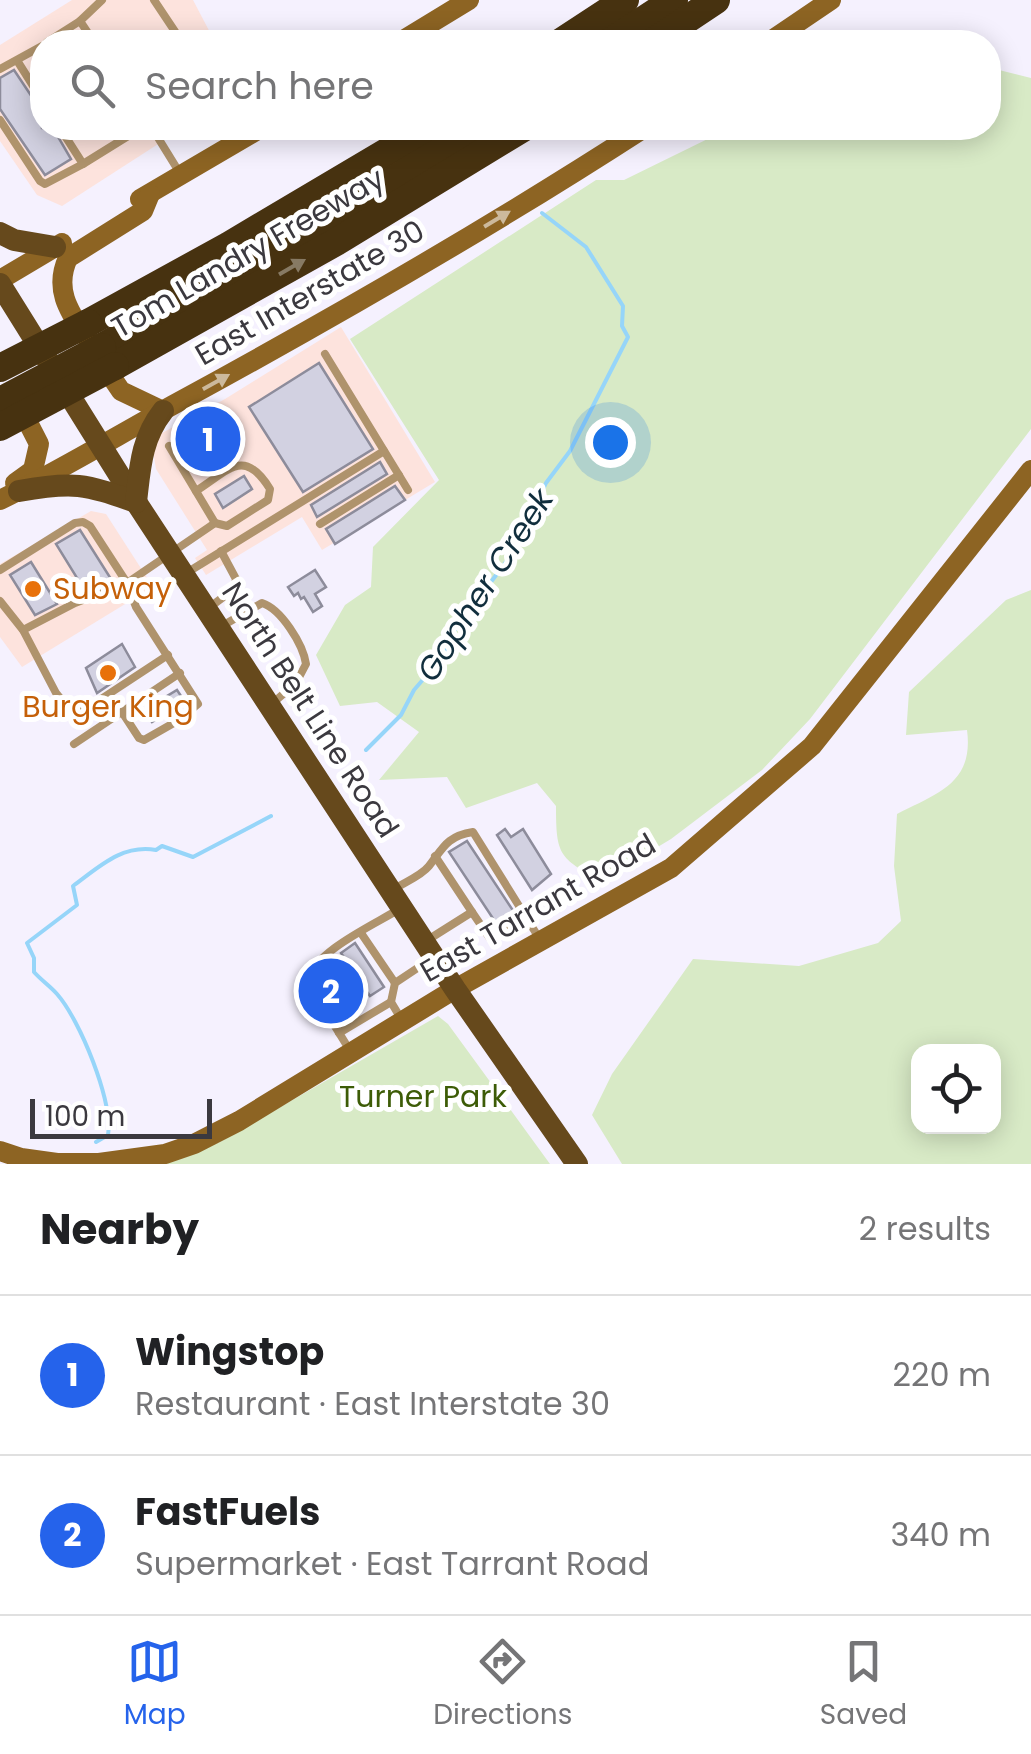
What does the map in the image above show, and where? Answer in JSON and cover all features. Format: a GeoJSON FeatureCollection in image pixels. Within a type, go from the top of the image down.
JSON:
{"type":"FeatureCollection","features":[{"type":"Feature","properties":{"kind":"highway"},"geometry":{"type":"LineString","coordinates":[[579,30],[625,0]]}},
{"type":"Feature","properties":{"kind":"highway"},"geometry":{"type":"LineString","coordinates":[[628,30],[674,0]]}},
{"type":"Feature","properties":{"kind":"highway"},"geometry":{"type":"LineString","coordinates":[[671,30],[716,0]]}},
{"type":"Feature","properties":{"kind":"highway","name":"Tom Landry Freeway"},"geometry":{"type":"LineString","coordinates":[[0,427],[102,345],[260,228],[407,140]]}},
{"type":"Feature","properties":{"kind":"highway"},"geometry":{"type":"LineString","coordinates":[[0,401],[313,228],[458,140]]}},
{"type":"Feature","properties":{"kind":"highway","name":"Tom Landry Freeway"},"geometry":{"type":"LineString","coordinates":[[0,370],[102,345],[305,260],[504,140]]}},
{"type":"Feature","properties":{"kind":"main road"},"geometry":{"type":"LineString","coordinates":[[420,30],[469,0]]}},
{"type":"Feature","properties":{"kind":"main road"},"geometry":{"type":"LineString","coordinates":[[786,30],[830,0]]}},
{"type":"Feature","properties":{"kind":"main road"},"geometry":{"type":"LineString","coordinates":[[0,282],[55,246],[241,140]]}},
{"type":"Feature","properties":{"kind":"main road","name":"East Interstate 30"},"geometry":{"type":"LineString","coordinates":[[6,494],[101,448],[402,275],[625,140]]}},
{"type":"Feature","properties":{"kind":"main road"},"geometry":{"type":"LineString","coordinates":[[6,494],[58,484],[90,485],[136,502],[141,454],[150,427],[162,410],[121,391],[66,307],[61,288],[68,258],[143,211],[150,194]]}},
{"type":"Feature","properties":{"kind":"main road"},"geometry":{"type":"LineString","coordinates":[[0,232],[14,240],[55,246]]}},
{"type":"Feature","properties":{"kind":"main road","name":"North Belt Line Road"},"geometry":{"type":"LineString","coordinates":[[0,282],[136,502],[455,988],[577,1164]]}},
{"type":"Feature","properties":{"kind":"main road"},"geometry":{"type":"LineString","coordinates":[[0,370],[39,444],[33,470],[6,494]]}},
{"type":"Feature","properties":{"kind":"main road","name":"East Tarrant Road"},"geometry":{"type":"LineString","coordinates":[[0,1151],[57,1164],[99,1164],[165,1154],[194,1144],[239,1121],[455,988],[671,868],[812,746],[1031,470]]}},
{"type":"Feature","properties":{"kind":"lane"},"geometry":{"type":"LineString","coordinates":[[67,30],[102,0]]}},
{"type":"Feature","properties":{"kind":"lane"},"geometry":{"type":"LineString","coordinates":[[154,0],[174,30]]}},
{"type":"Feature","properties":{"kind":"lane"},"geometry":{"type":"LineString","coordinates":[[80,22],[86,30]]}},
{"type":"Feature","properties":{"kind":"lane"},"geometry":{"type":"LineString","coordinates":[[0,69],[30,54]]}},
{"type":"Feature","properties":{"kind":"lane"},"geometry":{"type":"LineString","coordinates":[[18,62],[30,81]]}},
{"type":"Feature","properties":{"kind":"lane"},"geometry":{"type":"LineString","coordinates":[[0,120],[45,184],[122,140]]}},
{"type":"Feature","properties":{"kind":"lane"},"geometry":{"type":"LineString","coordinates":[[68,140],[83,164]]}},
{"type":"Feature","properties":{"kind":"lane"},"geometry":{"type":"LineString","coordinates":[[159,140],[181,175]]}},
{"type":"Feature","properties":{"kind":"lane"},"geometry":{"type":"LineString","coordinates":[[326,354],[408,490]]}},
{"type":"Feature","properties":{"kind":"lane"},"geometry":{"type":"LineString","coordinates":[[170,446],[196,491],[215,523],[227,526],[268,500],[270,489],[248,464],[238,465],[196,491]]}},
{"type":"Feature","properties":{"kind":"lane"},"geometry":{"type":"LineString","coordinates":[[23,630],[126,582],[221,551],[384,451]]}},
{"type":"Feature","properties":{"kind":"lane"},"geometry":{"type":"LineString","coordinates":[[320,524],[399,474]]}},
{"type":"Feature","properties":{"kind":"lane"},"geometry":{"type":"LineString","coordinates":[[0,570],[75,523],[90,526],[198,704],[144,740],[122,712]]}},
{"type":"Feature","properties":{"kind":"lane"},"geometry":{"type":"LineString","coordinates":[[178,564],[215,523]]}},
{"type":"Feature","properties":{"kind":"lane"},"geometry":{"type":"LineString","coordinates":[[214,618],[236,579],[221,551]]}},
{"type":"Feature","properties":{"kind":"lane"},"geometry":{"type":"LineString","coordinates":[[0,601],[23,630],[69,709],[89,707],[168,655]]}},
{"type":"Feature","properties":{"kind":"lane"},"geometry":{"type":"LineString","coordinates":[[214,618],[266,603],[276,611],[302,650],[304,672],[270,705]]}},
{"type":"Feature","properties":{"kind":"lane"},"geometry":{"type":"LineString","coordinates":[[74,744],[180,673]]}},
{"type":"Feature","properties":{"kind":"lane"},"geometry":{"type":"LineString","coordinates":[[351,1053],[307,981],[326,954],[361,933],[427,869],[441,846],[458,834],[472,832],[541,942]]}},
{"type":"Feature","properties":{"kind":"lane"},"geometry":{"type":"LineString","coordinates":[[435,856],[489,936],[526,914]]}},
{"type":"Feature","properties":{"kind":"lane"},"geometry":{"type":"LineString","coordinates":[[402,1021],[391,1002],[395,983],[472,912]]}},
{"type":"Feature","properties":{"kind":"lane"},"geometry":{"type":"LineString","coordinates":[[361,933],[395,983]]}},
{"type":"Feature","properties":{"kind":"lane"},"geometry":{"type":"LineString","coordinates":[[339,1033],[391,1002]]}},
{"type":"Feature","properties":{"kind":"shaded area"},"geometry":{"type":"Polygon","coordinates":[[[72,0],[193,0],[209,30],[30,30],[30,140],[164,140],[62,206],[37,195],[0,141],[0,45],[72,0]]]}},
{"type":"Feature","properties":{"kind":"shaded area"},"geometry":{"type":"Polygon","coordinates":[[[341,327],[435,482],[322,550],[302,517],[206,575],[195,558],[207,550],[156,469],[151,439],[225,399],[341,327]]]}},
{"type":"Feature","properties":{"kind":"shaded area"},"geometry":{"type":"Polygon","coordinates":[[[91,511],[106,514],[153,587],[22,667],[0,637],[0,564],[91,511]]]}},
{"type":"Feature","properties":{"kind":"green space"},"geometry":{"type":"Polygon","coordinates":[[[1001,70],[1031,78],[1031,429],[810,719],[762,770],[671,839],[601,881],[563,853],[557,835],[556,806],[537,783],[466,808],[447,777],[379,780],[419,732],[377,702],[340,706],[316,655],[345,605],[371,587],[373,547],[439,480],[350,339],[596,180],[624,180],[706,140],[1001,140],[1001,70]]]}},
{"type":"Feature","properties":{"kind":"green space"},"geometry":{"type":"Polygon","coordinates":[[[1031,590],[1031,1164],[622,1164],[592,1115],[612,1074],[693,959],[799,966],[878,943],[901,921],[894,866],[897,814],[950,784],[965,763],[968,748],[967,730],[906,735],[909,692],[1006,600],[1031,590]]]}},
{"type":"Feature","properties":{"kind":"green space","name":"Turner Park"},"geometry":{"type":"Polygon","coordinates":[[[438,1016],[448,1024],[550,1164],[157,1164],[220,1142],[438,1016]]]}},
{"type":"Feature","properties":{"kind":"building"},"geometry":{"type":"Polygon","coordinates":[[[14,70],[30,94],[30,140],[60,140],[71,159],[45,175],[0,109],[0,78],[14,70]]]}},
{"type":"Feature","properties":{"kind":"building"},"geometry":{"type":"Polygon","coordinates":[[[319,363],[373,449],[303,492],[249,407],[319,363]]]}},
{"type":"Feature","properties":{"kind":"building"},"geometry":{"type":"Polygon","coordinates":[[[213,414],[232,443],[202,463],[183,434],[213,414]]]}},
{"type":"Feature","properties":{"kind":"building"},"geometry":{"type":"Polygon","coordinates":[[[380,462],[387,474],[317,517],[311,505],[380,462]]]}},
{"type":"Feature","properties":{"kind":"building"},"geometry":{"type":"Polygon","coordinates":[[[244,476],[252,489],[223,508],[215,494],[244,476]]]}},
{"type":"Feature","properties":{"kind":"building"},"geometry":{"type":"Polygon","coordinates":[[[395,486],[405,500],[335,544],[326,529],[395,486]]]}},
{"type":"Feature","properties":{"kind":"building"},"geometry":{"type":"Polygon","coordinates":[[[80,530],[111,579],[85,591],[56,544],[80,530]]]}},
{"type":"Feature","properties":{"kind":"building","name":"Subway"},"geometry":{"type":"Polygon","coordinates":[[[31,562],[57,604],[35,615],[10,575],[31,562]]]}},
{"type":"Feature","properties":{"kind":"building"},"geometry":{"type":"Polygon","coordinates":[[[315,570],[326,587],[315,594],[322,606],[313,612],[304,597],[301,599],[298,593],[294,596],[288,587],[315,570]]]}},
{"type":"Feature","properties":{"kind":"building","name":"Burger King"},"geometry":{"type":"Polygon","coordinates":[[[122,644],[135,667],[97,693],[86,668],[122,644]]]}},
{"type":"Feature","properties":{"kind":"building"},"geometry":{"type":"Polygon","coordinates":[[[177,690],[185,702],[152,722],[144,710],[177,690]]]}},
{"type":"Feature","properties":{"kind":"building"},"geometry":{"type":"Polygon","coordinates":[[[505,829],[511,837],[523,829],[551,874],[532,890],[497,835],[505,829]]]}},
{"type":"Feature","properties":{"kind":"building"},"geometry":{"type":"Polygon","coordinates":[[[467,841],[514,912],[496,923],[449,852],[467,841]]]}},
{"type":"Feature","properties":{"kind":"building"},"geometry":{"type":"Polygon","coordinates":[[[355,943],[384,987],[370,996],[341,953],[355,943]]]}},
{"type":"Feature","properties":{"kind":"building"},"geometry":{"type":"Polygon","coordinates":[[[329,970],[348,997],[332,1007],[316,981],[329,970]]]}},
{"type":"Feature","properties":{"kind":"waterway","name":"Gopher Creek"},"geometry":{"type":"LineString","coordinates":[[366,750],[401,715],[414,690],[445,654],[454,631],[512,554],[546,483],[570,451],[628,337],[622,326],[623,306],[586,247],[542,213]]}},
{"type":"Feature","properties":{"kind":"waterway","name":"Gopher Creek"},"geometry":{"type":"LineString","coordinates":[[96,1142],[108,1135],[100,1082],[66,1006],[34,972],[34,958],[27,943],[77,905],[73,886],[111,859],[132,850],[156,850],[162,846],[193,857],[271,816]]}},
{"type":"Feature","properties":{"kind":"place","name":"Wingstop"},"geometry":{"type":"Point","coordinates":[208,439]}},
{"type":"Feature","properties":{"kind":"place","name":"Subway"},"geometry":{"type":"Point","coordinates":[33,589]}},
{"type":"Feature","properties":{"kind":"place","name":"Burger King"},"geometry":{"type":"Point","coordinates":[108,673]}},
{"type":"Feature","properties":{"kind":"place","name":"FastFuels"},"geometry":{"type":"Point","coordinates":[331,991]}}]}
